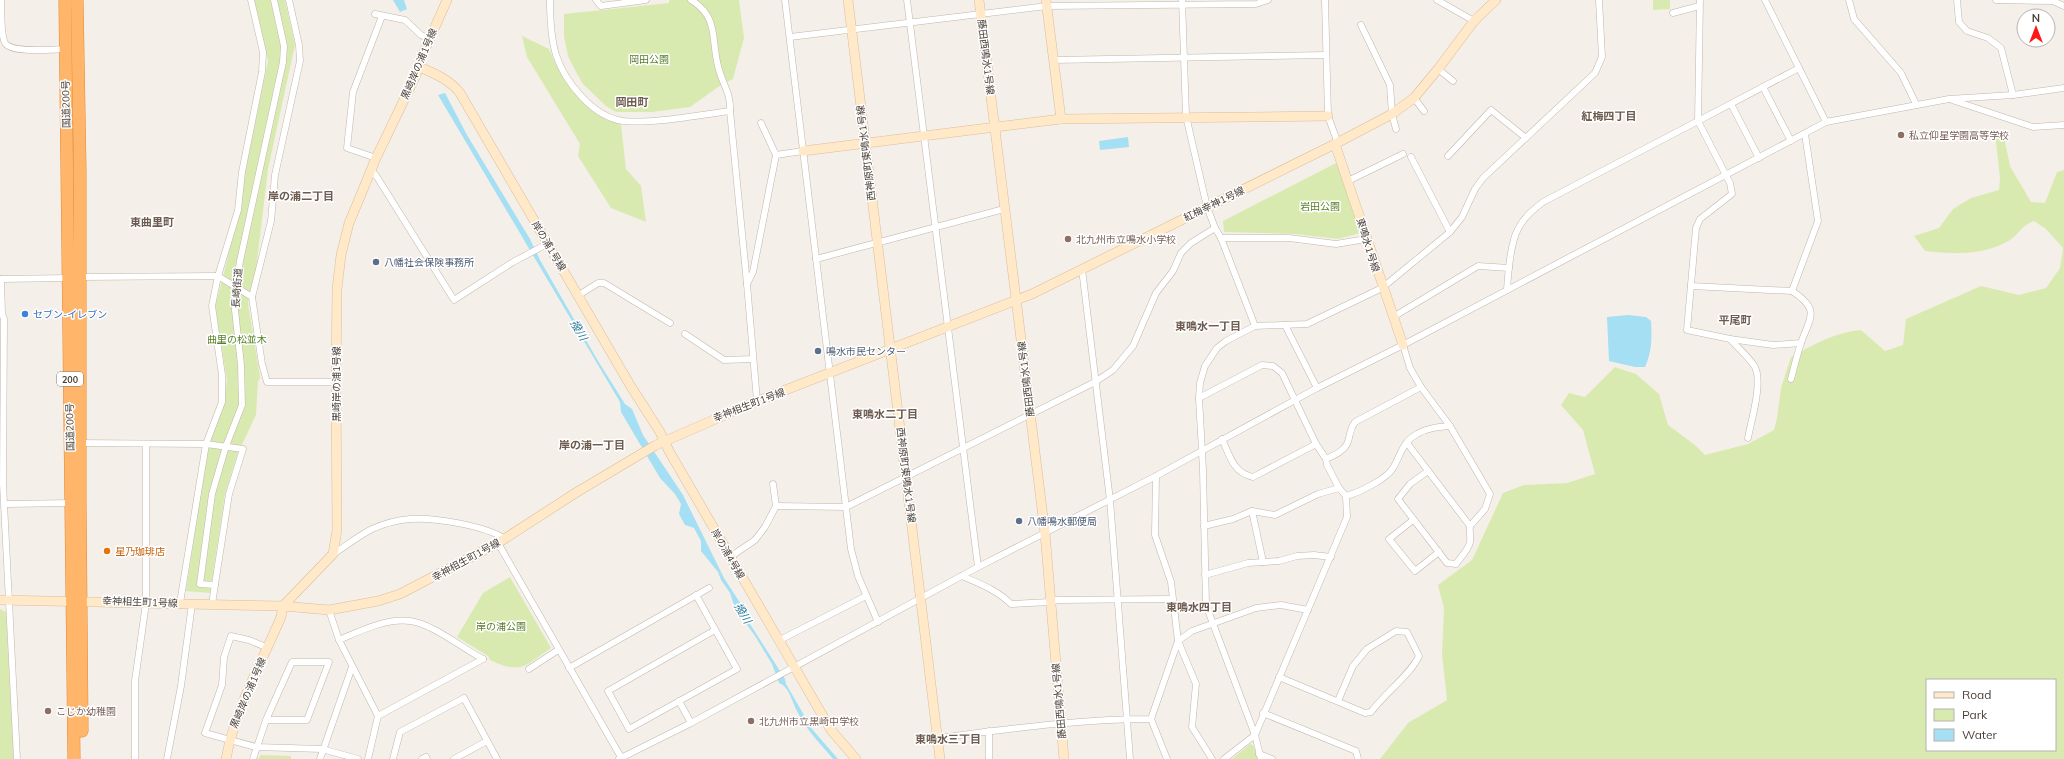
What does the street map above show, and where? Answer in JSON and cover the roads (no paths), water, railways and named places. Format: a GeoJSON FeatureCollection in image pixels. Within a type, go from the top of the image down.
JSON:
{"type":"FeatureCollection","features":[{"type":"Feature","properties":{"kind":"highway","name":"国道200号"},"geometry":{"type":"LineString","coordinates":[[65,0],[71,49],[80,172],[74,278],[76,600],[74,759]]}},
{"type":"Feature","properties":{"kind":"highway","name":"国道200号"},"geometry":{"type":"LineString","coordinates":[[71,49],[77,0]]}},
{"type":"Feature","properties":{"kind":"highway","name":"国道200号"},"geometry":{"type":"LineString","coordinates":[[76,600],[82,759]]}},
{"type":"Feature","properties":{"kind":"street"},"geometry":{"type":"LineString","coordinates":[[1,0],[2,34],[4,43],[12,49],[71,49]]}},
{"type":"Feature","properties":{"kind":"street"},"geometry":{"type":"LineString","coordinates":[[180,603],[206,444],[222,402],[222,375],[212,306],[218,276],[238,210],[242,172],[262,72],[263,52],[251,0]]}},
{"type":"Feature","properties":{"kind":"street","name":"長崎街道"},"geometry":{"type":"LineString","coordinates":[[215,585],[200,584],[212,494],[226,446],[242,405],[241,365],[234,301],[240,261],[282,62],[284,46],[274,0]]}},
{"type":"Feature","properties":{"kind":"street"},"geometry":{"type":"LineString","coordinates":[[289,0],[299,45],[300,61],[275,175],[271,221],[252,297],[267,382],[336,382]]}},
{"type":"Feature","properties":{"kind":"street","name":"黒崎岸の浦1号線"},"geometry":{"type":"LineString","coordinates":[[226,759],[229,740],[238,712],[268,648],[281,617],[283,606],[333,554],[336,530],[336,382],[338,289],[341,255],[349,223],[372,171],[376,158],[419,67],[447,0]]}},
{"type":"Feature","properties":{"kind":"street"},"geometry":{"type":"LineString","coordinates":[[550,0],[550,19],[556,54],[574,87],[596,109],[622,121],[646,120],[730,111]]}},
{"type":"Feature","properties":{"kind":"street"},"geometry":{"type":"LineString","coordinates":[[596,0],[601,6],[646,0]]}},
{"type":"Feature","properties":{"kind":"street"},"geometry":{"type":"LineString","coordinates":[[691,0],[707,14],[714,33],[718,66],[730,95],[730,111],[757,401]]}},
{"type":"Feature","properties":{"kind":"street"},"geometry":{"type":"LineString","coordinates":[[785,0],[851,549],[858,576],[878,622]]}},
{"type":"Feature","properties":{"kind":"street","name":"西神原町東鳴水1号線"},"geometry":{"type":"LineString","coordinates":[[848,0],[940,759]]}},
{"type":"Feature","properties":{"kind":"street"},"geometry":{"type":"LineString","coordinates":[[907,0],[978,567]]}},
{"type":"Feature","properties":{"kind":"street","name":"藤田西鳴水1号線"},"geometry":{"type":"LineString","coordinates":[[979,0],[1045,533],[1064,759]]}},
{"type":"Feature","properties":{"kind":"street"},"geometry":{"type":"LineString","coordinates":[[790,37],[981,14],[1046,3],[1182,2],[1256,4],[1268,0]]}},
{"type":"Feature","properties":{"kind":"street"},"geometry":{"type":"LineString","coordinates":[[1325,0],[1329,25],[1326,55],[1328,116],[1336,138],[1335,144]]}},
{"type":"Feature","properties":{"kind":"street"},"geometry":{"type":"LineString","coordinates":[[1437,0],[1474,21]]}},
{"type":"Feature","properties":{"kind":"street","name":"紅梅幸神1号線"},"geometry":{"type":"LineString","coordinates":[[891,349],[1032,294],[1335,144],[1392,114],[1414,98],[1474,21],[1496,0]]}},
{"type":"Feature","properties":{"kind":"street"},"geometry":{"type":"LineString","coordinates":[[1272,759],[1260,756],[1255,735],[1206,605],[1202,450],[1199,398],[1200,383],[1205,366],[1217,348],[1226,341],[1255,326],[1307,324],[1382,288],[1450,232],[1462,218],[1475,190],[1483,178],[1564,104],[1595,73],[1602,57],[1599,0]]}},
{"type":"Feature","properties":{"kind":"street"},"geometry":{"type":"LineString","coordinates":[[1765,0],[1826,122]]}},
{"type":"Feature","properties":{"kind":"street"},"geometry":{"type":"LineString","coordinates":[[1849,0],[1854,19],[1901,73],[1916,104]]}},
{"type":"Feature","properties":{"kind":"street"},"geometry":{"type":"LineString","coordinates":[[1957,0],[1959,22],[1967,31],[1988,38],[2001,48],[2013,94]]}},
{"type":"Feature","properties":{"kind":"street"},"geometry":{"type":"LineString","coordinates":[[1996,0],[2053,1],[2064,6]]}},
{"type":"Feature","properties":{"kind":"street"},"geometry":{"type":"LineString","coordinates":[[1182,2],[1186,116],[1207,208],[1215,228],[1221,238],[1255,326]]}},
{"type":"Feature","properties":{"kind":"street"},"geometry":{"type":"LineString","coordinates":[[1046,3],[1061,119]]}},
{"type":"Feature","properties":{"kind":"street"},"geometry":{"type":"LineString","coordinates":[[1673,13],[1700,3],[1698,121],[1725,176],[1730,183],[1732,194],[1700,219],[1696,228],[1687,330],[1730,339],[1773,345],[1801,343]]}},
{"type":"Feature","properties":{"kind":"street"},"geometry":{"type":"LineString","coordinates":[[375,14],[405,20],[422,35],[430,39]]}},
{"type":"Feature","properties":{"kind":"street"},"geometry":{"type":"LineString","coordinates":[[376,158],[347,148],[353,92],[382,16]]}},
{"type":"Feature","properties":{"kind":"street"},"geometry":{"type":"LineString","coordinates":[[1361,25],[1390,85],[1392,114],[1396,129]]}},
{"type":"Feature","properties":{"kind":"street"},"geometry":{"type":"LineString","coordinates":[[1054,60],[1326,55]]}},
{"type":"Feature","properties":{"kind":"street","name":"岸の浦1号線"},"geometry":{"type":"LineString","coordinates":[[419,67],[437,74],[454,85],[460,93],[544,246],[579,295],[664,441]]}},
{"type":"Feature","properties":{"kind":"street"},"geometry":{"type":"LineString","coordinates":[[1507,290],[1509,268],[1517,229],[1529,213],[1543,202],[1799,68]]}},
{"type":"Feature","properties":{"kind":"street"},"geometry":{"type":"LineString","coordinates":[[1438,69],[1453,81]]}},
{"type":"Feature","properties":{"kind":"street"},"geometry":{"type":"LineString","coordinates":[[1763,87],[1790,141]]}},
{"type":"Feature","properties":{"kind":"street"},"geometry":{"type":"LineString","coordinates":[[333,554],[371,529],[388,523],[410,519],[467,525],[496,533],[558,650],[621,759],[691,723],[978,567],[1156,476],[1294,400],[1403,345],[1826,122],[1949,99],[2064,88]]}},
{"type":"Feature","properties":{"kind":"street"},"geometry":{"type":"LineString","coordinates":[[1414,98],[1424,111]]}},
{"type":"Feature","properties":{"kind":"street"},"geometry":{"type":"LineString","coordinates":[[1949,99],[2033,127],[2064,125]]}},
{"type":"Feature","properties":{"kind":"street"},"geometry":{"type":"LineString","coordinates":[[1731,104],[1758,158]]}},
{"type":"Feature","properties":{"kind":"street"},"geometry":{"type":"LineString","coordinates":[[1448,156],[1491,110],[1526,138]]}},
{"type":"Feature","properties":{"kind":"street"},"geometry":{"type":"LineString","coordinates":[[776,155],[1061,119],[1186,116],[1328,116]]}},
{"type":"Feature","properties":{"kind":"street"},"geometry":{"type":"LineString","coordinates":[[746,284],[753,272],[776,155],[761,123]]}},
{"type":"Feature","properties":{"kind":"street"},"geometry":{"type":"LineString","coordinates":[[1792,291],[1818,221],[1805,134]]}},
{"type":"Feature","properties":{"kind":"street","name":"東鳴水1号線"},"geometry":{"type":"LineString","coordinates":[[1335,144],[1382,288],[1403,345]]}},
{"type":"Feature","properties":{"kind":"street"},"geometry":{"type":"LineString","coordinates":[[1348,181],[1403,154]]}},
{"type":"Feature","properties":{"kind":"street"},"geometry":{"type":"LineString","coordinates":[[1411,157],[1450,232]]}},
{"type":"Feature","properties":{"kind":"street"},"geometry":{"type":"LineString","coordinates":[[372,171],[377,176],[454,300],[525,256],[544,246]]}},
{"type":"Feature","properties":{"kind":"street"},"geometry":{"type":"LineString","coordinates":[[816,259],[1004,209]]}},
{"type":"Feature","properties":{"kind":"street"},"geometry":{"type":"LineString","coordinates":[[776,506],[846,507],[1094,382],[1114,370],[1133,346],[1156,293],[1173,271],[1181,253],[1191,243],[1215,228]]}},
{"type":"Feature","properties":{"kind":"street"},"geometry":{"type":"LineString","coordinates":[[1221,238],[1289,238],[1336,244],[1366,239]]}},
{"type":"Feature","properties":{"kind":"street"},"geometry":{"type":"LineString","coordinates":[[1393,317],[1478,266],[1509,268]]}},
{"type":"Feature","properties":{"kind":"street"},"geometry":{"type":"LineString","coordinates":[[1082,269],[1094,382],[1110,500],[1130,759]]}},
{"type":"Feature","properties":{"kind":"street"},"geometry":{"type":"LineString","coordinates":[[17,759],[5,600],[3,517],[6,504],[3,484],[4,326],[2,314],[1,279],[218,276],[252,297]]}},
{"type":"Feature","properties":{"kind":"street"},"geometry":{"type":"LineString","coordinates":[[579,295],[598,283],[604,283],[670,323]]}},
{"type":"Feature","properties":{"kind":"street"},"geometry":{"type":"LineString","coordinates":[[1691,286],[1792,291],[1806,300],[1810,310],[1811,320],[1801,343],[1791,379]]}},
{"type":"Feature","properties":{"kind":"street"},"geometry":{"type":"LineString","coordinates":[[1285,325],[1317,388]]}},
{"type":"Feature","properties":{"kind":"street"},"geometry":{"type":"LineString","coordinates":[[686,334],[724,360],[753,359]]}},
{"type":"Feature","properties":{"kind":"street"},"geometry":{"type":"LineString","coordinates":[[1730,339],[1755,368],[1757,382],[1756,397],[1748,438]]}},
{"type":"Feature","properties":{"kind":"street"},"geometry":{"type":"LineString","coordinates":[[1403,345],[1410,368],[1421,387],[1450,426],[1490,494],[1485,509],[1470,526],[1469,533],[1471,541],[1456,564],[1448,563],[1398,499],[1410,484],[1428,471]]}},
{"type":"Feature","properties":{"kind":"street","name":"幸神相生町1号線"},"geometry":{"type":"LineString","coordinates":[[5,600],[76,600],[283,606],[329,610],[378,602],[400,594],[501,541],[584,488],[664,441],[757,401],[830,374],[891,349]]}},
{"type":"Feature","properties":{"kind":"street"},"geometry":{"type":"LineString","coordinates":[[1199,398],[1262,365],[1273,366],[1282,373],[1316,444],[1326,458],[1327,465],[1339,488],[1346,496],[1347,517],[1255,735],[1224,759]]}},
{"type":"Feature","properties":{"kind":"street"},"geometry":{"type":"LineString","coordinates":[[1326,458],[1342,451],[1348,443],[1349,431],[1355,422],[1421,387]]}},
{"type":"Feature","properties":{"kind":"street"},"geometry":{"type":"LineString","coordinates":[[1346,496],[1384,478],[1393,469],[1400,451],[1417,434],[1428,429],[1450,426]]}},
{"type":"Feature","properties":{"kind":"street"},"geometry":{"type":"LineString","coordinates":[[1222,439],[1237,469],[1243,475],[1253,476],[1316,444]]}},
{"type":"Feature","properties":{"kind":"street","name":"岸の浦4号線"},"geometry":{"type":"LineString","coordinates":[[664,441],[778,641],[791,668],[831,730],[856,759]]}},
{"type":"Feature","properties":{"kind":"street"},"geometry":{"type":"LineString","coordinates":[[75,443],[206,444],[243,449],[229,494],[212,604]]}},
{"type":"Feature","properties":{"kind":"street"},"geometry":{"type":"LineString","coordinates":[[1407,443],[1470,526]]}},
{"type":"Feature","properties":{"kind":"street"},"geometry":{"type":"LineString","coordinates":[[136,759],[135,681],[146,603],[146,444]]}},
{"type":"Feature","properties":{"kind":"street"},"geometry":{"type":"LineString","coordinates":[[1156,476],[1155,535],[1171,582],[1171,599],[1178,641],[1196,684],[1192,727],[1212,759]]}},
{"type":"Feature","properties":{"kind":"street"},"geometry":{"type":"LineString","coordinates":[[730,557],[755,540],[765,527],[776,506],[773,484]]}},
{"type":"Feature","properties":{"kind":"street"},"geometry":{"type":"LineString","coordinates":[[1204,526],[1233,519],[1252,511],[1276,515],[1318,494],[1339,488]]}},
{"type":"Feature","properties":{"kind":"street"},"geometry":{"type":"LineString","coordinates":[[6,504],[75,503]]}},
{"type":"Feature","properties":{"kind":"street"},"geometry":{"type":"LineString","coordinates":[[1252,511],[1263,562]]}},
{"type":"Feature","properties":{"kind":"street"},"geometry":{"type":"LineString","coordinates":[[1413,520],[1389,539],[1414,571],[1439,552]]}},
{"type":"Feature","properties":{"kind":"street"},"geometry":{"type":"LineString","coordinates":[[1205,575],[1248,563],[1308,555],[1331,557]]}},
{"type":"Feature","properties":{"kind":"street"},"geometry":{"type":"LineString","coordinates":[[962,576],[989,587],[1001,594],[1011,604],[1050,602],[1057,600],[1171,599]]}},
{"type":"Feature","properties":{"kind":"street"},"geometry":{"type":"LineString","coordinates":[[569,668],[708,588]]}},
{"type":"Feature","properties":{"kind":"street"},"geometry":{"type":"LineString","coordinates":[[696,595],[737,669],[629,729],[608,691],[715,630]]}},
{"type":"Feature","properties":{"kind":"street"},"geometry":{"type":"LineString","coordinates":[[778,641],[866,596]]}},
{"type":"Feature","properties":{"kind":"street"},"geometry":{"type":"LineString","coordinates":[[167,759],[182,686],[192,604]]}},
{"type":"Feature","properties":{"kind":"street"},"geometry":{"type":"LineString","coordinates":[[1167,759],[1151,719],[1178,641],[1192,631],[1256,608],[1280,605],[1308,610]]}},
{"type":"Feature","properties":{"kind":"street"},"geometry":{"type":"LineString","coordinates":[[329,610],[339,640],[378,716],[368,759]]}},
{"type":"Feature","properties":{"kind":"street"},"geometry":{"type":"LineString","coordinates":[[339,640],[360,631],[386,623],[410,621],[420,624],[483,659],[378,716]]}},
{"type":"Feature","properties":{"kind":"street"},"geometry":{"type":"LineString","coordinates":[[1279,677],[1365,713],[1371,712],[1382,697],[1415,664],[1419,656],[1407,632],[1396,631],[1367,649],[1353,666],[1338,701]]}},
{"type":"Feature","properties":{"kind":"street"},"geometry":{"type":"LineString","coordinates":[[268,648],[249,640],[232,636],[224,657],[222,685],[205,733],[256,747],[322,749],[358,759]]}},
{"type":"Feature","properties":{"kind":"street"},"geometry":{"type":"LineString","coordinates":[[529,669],[558,650]]}},
{"type":"Feature","properties":{"kind":"street"},"geometry":{"type":"LineString","coordinates":[[253,759],[266,720],[292,662],[329,662],[307,720],[266,720]]}},
{"type":"Feature","properties":{"kind":"street"},"geometry":{"type":"LineString","coordinates":[[320,759],[322,749],[352,667]]}},
{"type":"Feature","properties":{"kind":"street"},"geometry":{"type":"LineString","coordinates":[[394,759],[400,732],[464,698],[497,759]]}},
{"type":"Feature","properties":{"kind":"street"},"geometry":{"type":"LineString","coordinates":[[679,701],[691,723]]}},
{"type":"Feature","properties":{"kind":"street"},"geometry":{"type":"LineString","coordinates":[[1263,713],[1356,752],[1358,759]]}},
{"type":"Feature","properties":{"kind":"street"},"geometry":{"type":"LineString","coordinates":[[938,738],[988,731],[1127,719],[1151,719]]}},
{"type":"Feature","properties":{"kind":"street"},"geometry":{"type":"LineString","coordinates":[[988,731],[989,759]]}},
{"type":"Feature","properties":{"kind":"street"},"geometry":{"type":"LineString","coordinates":[[454,759],[487,741]]}},
{"type":"Feature","properties":{"kind":"street"},"geometry":{"type":"LineString","coordinates":[[422,759],[426,757],[427,759]]}},
{"type":"Feature","properties":{"kind":"water"},"geometry":{"type":"Polygon","coordinates":[[[393,0],[404,0],[407,9],[400,12],[393,0]]]}},
{"type":"Feature","properties":{"kind":"water","name":"撥川"},"geometry":{"type":"Polygon","coordinates":[[[445,93],[467,135],[530,239],[540,260],[598,361],[625,404],[632,409],[643,435],[683,495],[724,578],[748,615],[750,624],[785,679],[786,684],[812,729],[838,759],[833,759],[805,724],[788,691],[779,683],[772,664],[755,636],[735,608],[730,593],[721,580],[718,572],[701,551],[701,541],[694,528],[685,525],[679,514],[681,504],[675,494],[660,478],[621,412],[620,402],[438,95],[445,93]]]}},
{"type":"Feature","properties":{"kind":"water"},"geometry":{"type":"Polygon","coordinates":[[[1128,137],[1129,147],[1100,150],[1099,141],[1128,137]]]}},
{"type":"Feature","properties":{"kind":"water"},"geometry":{"type":"Polygon","coordinates":[[[1628,315],[1646,317],[1651,321],[1651,344],[1645,367],[1635,367],[1609,361],[1607,317],[1628,315]]]}},
{"type":"Feature","properties":{"kind":"place","name":"私立仰星学園高等学校"},"geometry":{"type":"Point","coordinates":[1901,135]}},
{"type":"Feature","properties":{"kind":"place","name":"北九州市立鳴水小学校"},"geometry":{"type":"Point","coordinates":[1068,239]}},
{"type":"Feature","properties":{"kind":"place","name":"八幡社会保険事務所"},"geometry":{"type":"Point","coordinates":[376,262]}},
{"type":"Feature","properties":{"kind":"place","name":"セブン-イレブン"},"geometry":{"type":"Point","coordinates":[25,314]}},
{"type":"Feature","properties":{"kind":"place","name":"鳴水市民センター"},"geometry":{"type":"Point","coordinates":[818,351]}},
{"type":"Feature","properties":{"kind":"place","name":"八幡鳴水郵便局"},"geometry":{"type":"Point","coordinates":[1019,521]}},
{"type":"Feature","properties":{"kind":"place","name":"星乃珈琲店"},"geometry":{"type":"Point","coordinates":[107,551]}},
{"type":"Feature","properties":{"kind":"place","name":"こじか幼稚園"},"geometry":{"type":"Point","coordinates":[48,711]}},
{"type":"Feature","properties":{"kind":"place","name":"北九州市立黒崎中学校"},"geometry":{"type":"Point","coordinates":[751,721]}},
{"type":"Feature","properties":{"kind":"district","name":"岡田町"},"geometry":{"type":"Point","coordinates":[632,102]}},
{"type":"Feature","properties":{"kind":"district","name":"紅梅四丁目"},"geometry":{"type":"Point","coordinates":[1609,116]}},
{"type":"Feature","properties":{"kind":"district","name":"岸の浦二丁目"},"geometry":{"type":"Point","coordinates":[301,196]}},
{"type":"Feature","properties":{"kind":"district","name":"東曲里町"},"geometry":{"type":"Point","coordinates":[152,222]}},
{"type":"Feature","properties":{"kind":"district","name":"平尾町"},"geometry":{"type":"Point","coordinates":[1735,320]}},
{"type":"Feature","properties":{"kind":"district","name":"東鳴水一丁目"},"geometry":{"type":"Point","coordinates":[1208,326]}},
{"type":"Feature","properties":{"kind":"district","name":"東鳴水二丁目"},"geometry":{"type":"Point","coordinates":[885,414]}},
{"type":"Feature","properties":{"kind":"district","name":"岸の浦一丁目"},"geometry":{"type":"Point","coordinates":[592,445]}},
{"type":"Feature","properties":{"kind":"district","name":"東鳴水四丁目"},"geometry":{"type":"Point","coordinates":[1199,607]}},
{"type":"Feature","properties":{"kind":"district","name":"東鳴水三丁目"},"geometry":{"type":"Point","coordinates":[948,739]}},
{"type":"Feature","properties":{"kind":"park label","name":"岡田公園"},"geometry":{"type":"Point","coordinates":[649,59]}},
{"type":"Feature","properties":{"kind":"park label","name":"岩田公園"},"geometry":{"type":"Point","coordinates":[1320,206]}},
{"type":"Feature","properties":{"kind":"park label","name":"曲里の松並木"},"geometry":{"type":"Point","coordinates":[237,339]}},
{"type":"Feature","properties":{"kind":"park label","name":"岸の浦公園"},"geometry":{"type":"Point","coordinates":[501,626]}}]}
